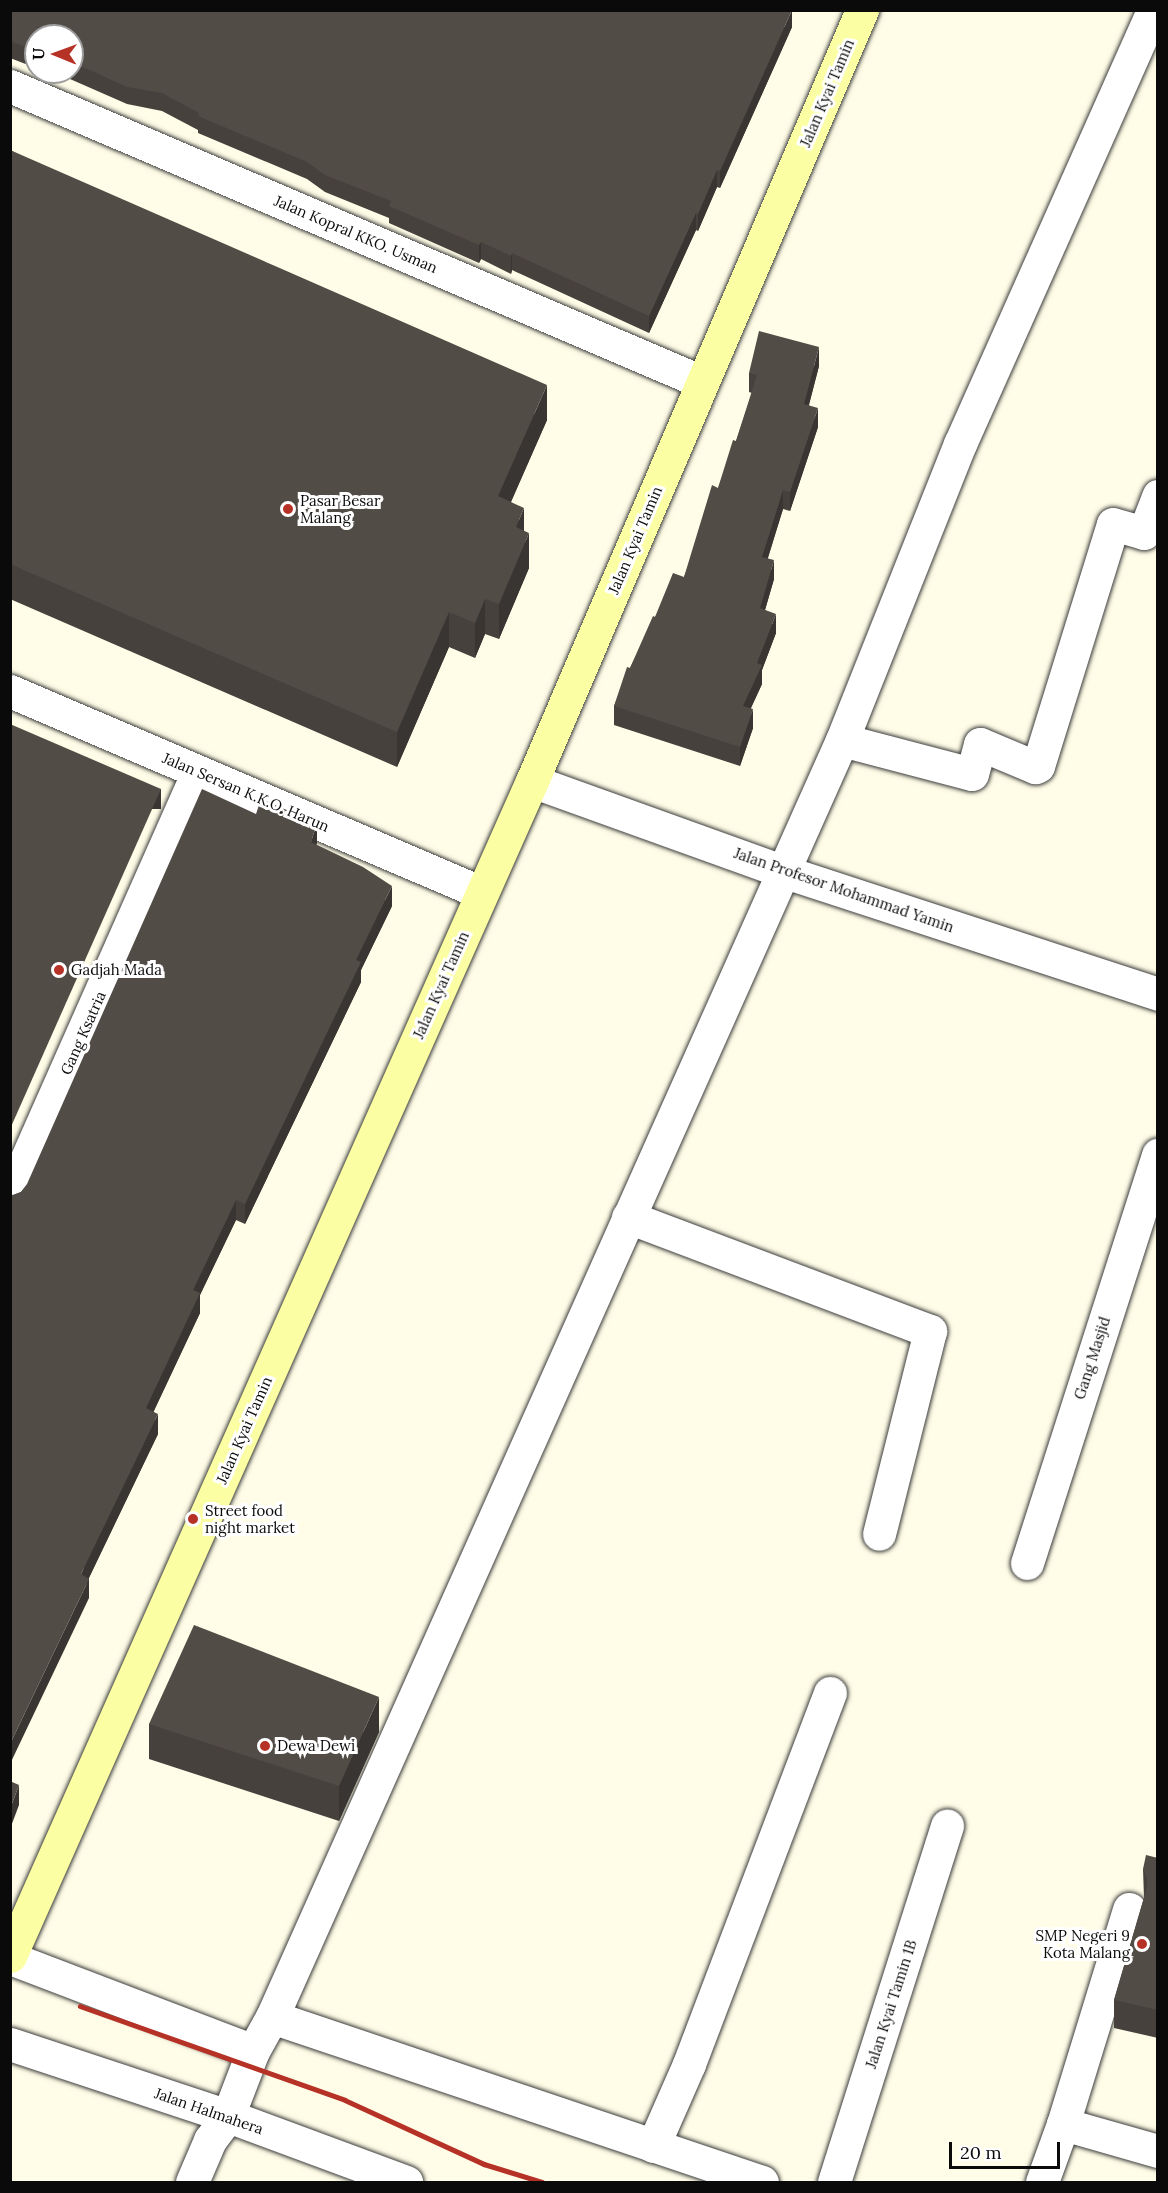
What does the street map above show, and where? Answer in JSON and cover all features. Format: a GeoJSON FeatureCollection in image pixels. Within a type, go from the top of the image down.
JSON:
{"type":"FeatureCollection","features":[{"type":"Feature","properties":{"kind":"main road","name":"Jalan Kyai Tamin"},"geometry":{"type":"LineString","coordinates":[[10,1957],[532,781],[862,10]]}},
{"type":"Feature","properties":{"kind":"street"},"geometry":{"type":"LineString","coordinates":[[192,2182],[210,2140],[228,2116],[253,2051],[272,2017],[842,740],[960,444],[1154,10]]}},
{"type":"Feature","properties":{"kind":"street","name":"Jalan Kopral KKO. Usman"},"geometry":{"type":"LineString","coordinates":[[10,86],[702,382]]}},
{"type":"Feature","properties":{"kind":"street"},"geometry":{"type":"LineString","coordinates":[[842,740],[972,774],[980,744],[1038,766],[1113,524],[1144,533],[1158,496]]}},
{"type":"Feature","properties":{"kind":"street","name":"Jalan Sersan K.K.O. Harun"},"geometry":{"type":"LineString","coordinates":[[10,692],[482,893]]}},
{"type":"Feature","properties":{"kind":"street","name":"Gang Ksatria"},"geometry":{"type":"LineString","coordinates":[[10,1196],[198,772]]}},
{"type":"Feature","properties":{"kind":"street","name":"Jalan Profesor Mohammad Yamin"},"geometry":{"type":"LineString","coordinates":[[532,781],[782,871],[1158,994]]}},
{"type":"Feature","properties":{"kind":"street","name":"Gang Masjid"},"geometry":{"type":"LineString","coordinates":[[1027,1563],[1158,1154]]}},
{"type":"Feature","properties":{"kind":"street"},"geometry":{"type":"LineString","coordinates":[[628,1218],[930,1331],[879,1534]]}},
{"type":"Feature","properties":{"kind":"street"},"geometry":{"type":"LineString","coordinates":[[653,2146],[689,2064],[830,1693]]}},
{"type":"Feature","properties":{"kind":"street","name":"Jalan Kyai Tamin 1B"},"geometry":{"type":"LineString","coordinates":[[834,2182],[947,1826]]}},
{"type":"Feature","properties":{"kind":"street"},"geometry":{"type":"LineString","coordinates":[[1042,2182],[1063,2124],[1129,1909]]}},
{"type":"Feature","properties":{"kind":"street"},"geometry":{"type":"LineString","coordinates":[[10,1957],[253,2051]]}},
{"type":"Feature","properties":{"kind":"street"},"geometry":{"type":"LineString","coordinates":[[272,2017],[762,2182]]}},
{"type":"Feature","properties":{"kind":"street","name":"Jalan Halmahera"},"geometry":{"type":"LineString","coordinates":[[10,2044],[228,2116],[406,2182]]}},
{"type":"Feature","properties":{"kind":"street"},"geometry":{"type":"LineString","coordinates":[[1063,2124],[1158,2151]]}},
{"type":"Feature","properties":{"kind":"building"},"geometry":{"type":"Polygon","coordinates":[[[10,10],[792,10],[720,171],[717,170],[649,316],[512,253],[511,256],[481,242],[479,245],[389,206],[391,201],[325,175],[307,162],[198,116],[199,113],[162,93],[127,87],[84,67],[84,24],[24,24],[24,46],[10,41],[10,10]]]}},
{"type":"Feature","properties":{"kind":"building","name":"Pasar Besar Malang"},"geometry":{"type":"Polygon","coordinates":[[[10,150],[547,385],[498,496],[524,508],[516,527],[529,533],[499,604],[485,599],[475,623],[449,612],[397,732],[10,564],[10,150]]]}},
{"type":"Feature","properties":{"kind":"building"},"geometry":{"type":"Polygon","coordinates":[[[759,331],[819,347],[804,404],[818,408],[790,492],[783,490],[762,557],[774,560],[760,608],[776,614],[757,663],[762,665],[743,706],[753,709],[740,747],[614,706],[627,667],[630,668],[653,616],[655,617],[673,573],[684,577],[712,485],[718,488],[757,375],[749,373],[759,331]]]}},
{"type":"Feature","properties":{"kind":"building"},"geometry":{"type":"Polygon","coordinates":[[[10,724],[161,789],[10,1129],[10,724]]]}},
{"type":"Feature","properties":{"kind":"building"},"geometry":{"type":"Polygon","coordinates":[[[202,789],[256,814],[261,799],[317,823],[311,842],[363,867],[392,886],[356,960],[361,962],[245,1204],[236,1200],[193,1290],[200,1293],[146,1408],[158,1414],[81,1574],[89,1579],[10,1744],[10,1194],[21,1192],[27,1184],[202,789]]]}},
{"type":"Feature","properties":{"kind":"building","name":"Dewa Dewi"},"geometry":{"type":"Polygon","coordinates":[[[194,1625],[379,1697],[339,1786],[149,1724],[194,1625]]]}},
{"type":"Feature","properties":{"kind":"building"},"geometry":{"type":"Polygon","coordinates":[[[10,1781],[19,1785],[10,1809],[10,1781]]]}},
{"type":"Feature","properties":{"kind":"building","name":"SMP Negeri 9 Kota Malang"},"geometry":{"type":"Polygon","coordinates":[[[1146,1855],[1158,1858],[1158,2010],[1114,2000],[1147,1887],[1147,1878],[1143,1869],[1146,1855]]]}},
{"type":"Feature","properties":{"kind":"railway"},"geometry":{"type":"LineString","coordinates":[[80,2006],[345,2100],[484,2164],[542,2182]]}},
{"type":"Feature","properties":{"kind":"place","name":"Pasar Besar Malang"},"geometry":{"type":"Point","coordinates":[288,509]}},
{"type":"Feature","properties":{"kind":"place","name":"Gadjah Mada"},"geometry":{"type":"Point","coordinates":[59,970]}},
{"type":"Feature","properties":{"kind":"place","name":"Street food night market"},"geometry":{"type":"Point","coordinates":[193,1519]}},
{"type":"Feature","properties":{"kind":"place","name":"Dewa Dewi"},"geometry":{"type":"Point","coordinates":[265,1746]}},
{"type":"Feature","properties":{"kind":"place","name":"SMP Negeri 9 Kota Malang"},"geometry":{"type":"Point","coordinates":[1142,1944]}}]}
